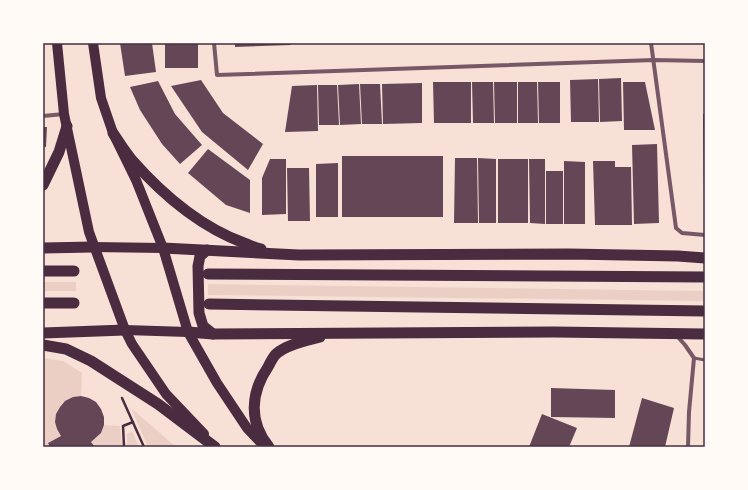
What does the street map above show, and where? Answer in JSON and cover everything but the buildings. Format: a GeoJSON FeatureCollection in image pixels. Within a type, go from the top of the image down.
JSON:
{"type":"FeatureCollection","features":[{"type":"Feature","properties":{"kind":"highway"},"geometry":{"type":"LineString","coordinates":[[43,185],[59,152],[67,126]]}},
{"type":"Feature","properties":{"kind":"highway"},"geometry":{"type":"LineString","coordinates":[[113,133],[131,159],[153,183],[196,217],[230,238],[258,248],[299,255]]}},
{"type":"Feature","properties":{"kind":"highway"},"geometry":{"type":"LineString","coordinates":[[43,248],[94,247]]}},
{"type":"Feature","properties":{"kind":"highway"},"geometry":{"type":"LineString","coordinates":[[163,248],[299,255],[570,254],[705,258]]}},
{"type":"Feature","properties":{"kind":"highway"},"geometry":{"type":"LineString","coordinates":[[207,250],[200,256],[198,266],[199,313],[203,326],[213,334]]}},
{"type":"Feature","properties":{"kind":"highway"},"geometry":{"type":"LineString","coordinates":[[43,271],[74,271]]}},
{"type":"Feature","properties":{"kind":"highway"},"geometry":{"type":"LineString","coordinates":[[208,274],[705,277]]}},
{"type":"Feature","properties":{"kind":"highway"},"geometry":{"type":"LineString","coordinates":[[43,303],[74,304]]}},
{"type":"Feature","properties":{"kind":"highway"},"geometry":{"type":"LineString","coordinates":[[208,304],[705,311]]}},
{"type":"Feature","properties":{"kind":"highway"},"geometry":{"type":"LineString","coordinates":[[43,332],[125,330]]}},
{"type":"Feature","properties":{"kind":"highway"},"geometry":{"type":"LineString","coordinates":[[188,332],[213,334],[554,332],[675,335],[705,334]]}},
{"type":"Feature","properties":{"kind":"highway"},"geometry":{"type":"LineString","coordinates":[[268,447],[262,438],[254,415],[255,394],[263,374],[276,354],[290,347],[330,334]]}},
{"type":"Feature","properties":{"kind":"highway"},"geometry":{"type":"LineString","coordinates":[[43,345],[66,348],[91,361],[158,404],[215,447]]}},
{"type":"Feature","properties":{"kind":"main road"},"geometry":{"type":"LineString","coordinates":[[57,43],[64,114],[89,232],[125,330],[132,344],[166,394],[215,447]]}},
{"type":"Feature","properties":{"kind":"main road"},"geometry":{"type":"LineString","coordinates":[[93,43],[101,98],[113,133],[136,180],[163,248],[188,332],[216,383],[247,428],[264,447]]}},
{"type":"Feature","properties":{"kind":"main road"},"geometry":{"type":"LineString","coordinates":[[94,247],[163,248]]}},
{"type":"Feature","properties":{"kind":"main road"},"geometry":{"type":"LineString","coordinates":[[125,330],[188,332]]}},
{"type":"Feature","properties":{"kind":"street"},"geometry":{"type":"LineString","coordinates":[[214,43],[217,75],[654,60],[705,61]]}},
{"type":"Feature","properties":{"kind":"street"},"geometry":{"type":"LineString","coordinates":[[651,43],[676,228],[682,233],[705,235]]}},
{"type":"Feature","properties":{"kind":"street"},"geometry":{"type":"LineString","coordinates":[[43,116],[64,114]]}},
{"type":"Feature","properties":{"kind":"street"},"geometry":{"type":"LineString","coordinates":[[675,335],[685,345],[694,358],[689,412],[688,447]]}},
{"type":"Feature","properties":{"kind":"lane"},"geometry":{"type":"LineString","coordinates":[[694,358],[705,360]]}},
{"type":"Feature","properties":{"kind":"path"},"geometry":{"type":"LineString","coordinates":[[120,394],[144,447]]}},
{"type":"Feature","properties":{"kind":"path"},"geometry":{"type":"LineString","coordinates":[[122,447],[124,446],[123,426],[133,422]]}},
{"type":"Feature","properties":{"kind":"shaded area"},"geometry":{"type":"Polygon","coordinates":[[[43,282],[76,282],[76,291],[43,291],[43,282]]]}},
{"type":"Feature","properties":{"kind":"shaded area"},"geometry":{"type":"Polygon","coordinates":[[[208,284],[705,291],[705,301],[208,295],[208,284]]]}},
{"type":"Feature","properties":{"kind":"shaded area"},"geometry":{"type":"Polygon","coordinates":[[[43,358],[63,361],[82,373],[81,396],[66,401],[61,405],[56,415],[56,422],[57,429],[61,436],[48,443],[50,447],[44,447],[43,358]]]}},
{"type":"Feature","properties":{"kind":"shaded area"},"geometry":{"type":"Polygon","coordinates":[[[131,408],[176,447],[148,447],[131,408]]]}},
{"type":"Feature","properties":{"kind":"shaded area"},"geometry":{"type":"Polygon","coordinates":[[[104,425],[120,426],[122,445],[119,447],[95,447],[91,442],[101,433],[104,425]]]}},
{"type":"Feature","properties":{"kind":"shaded area"},"geometry":{"type":"Polygon","coordinates":[[[132,431],[139,447],[127,447],[127,434],[132,431]]]}}]}
